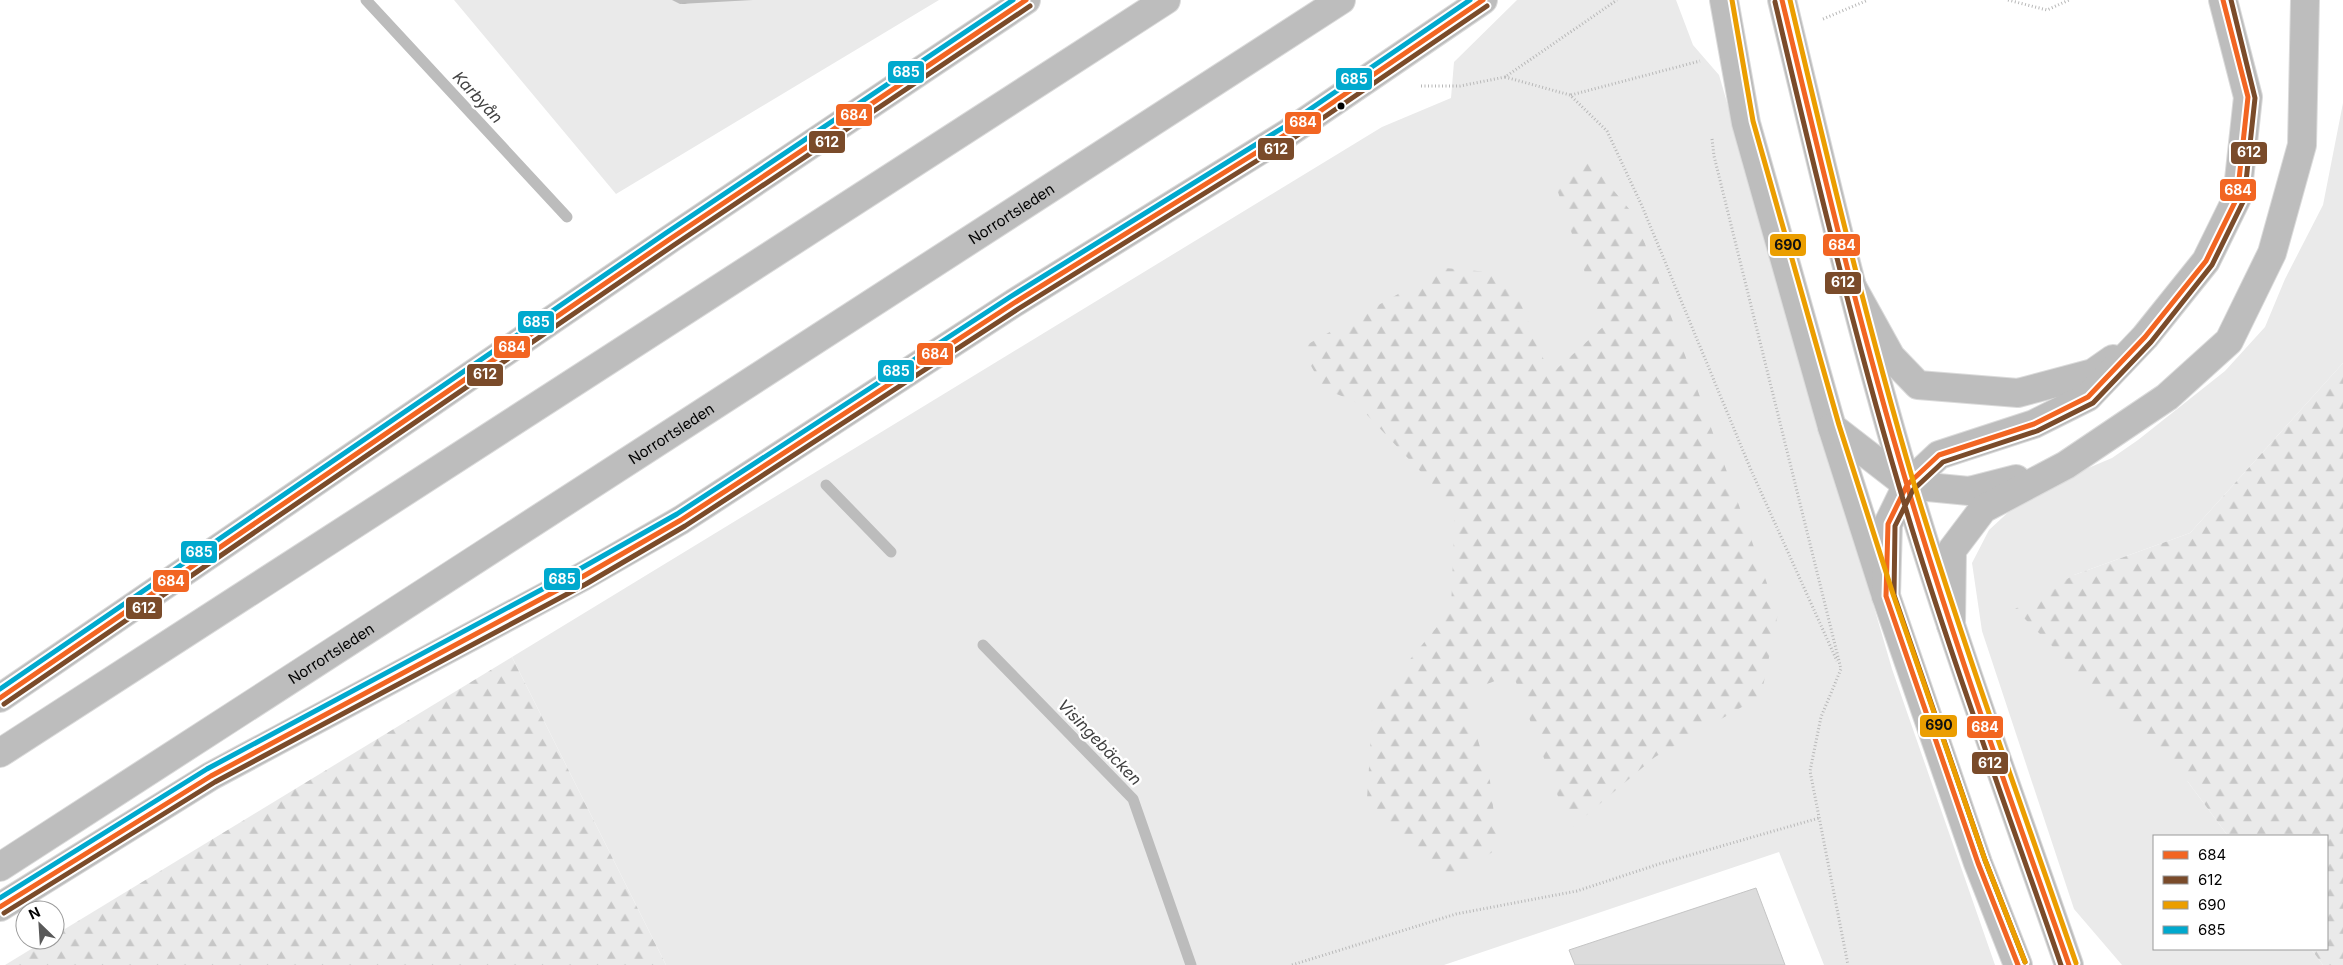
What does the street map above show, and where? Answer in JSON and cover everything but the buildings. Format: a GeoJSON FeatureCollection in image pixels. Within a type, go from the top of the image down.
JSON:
{"type":"FeatureCollection","features":[{"type":"Feature","properties":{"kind":"main road"},"geometry":{"type":"LineString","coordinates":[[0,698],[670,239],[1026,0]]}},
{"type":"Feature","properties":{"kind":"main road"},"geometry":{"type":"LineString","coordinates":[[0,753],[1166,0]]}},
{"type":"Feature","properties":{"kind":"main road","name":"Norrortsleden"},"geometry":{"type":"LineString","coordinates":[[0,867],[1341,0]]}},
{"type":"Feature","properties":{"kind":"main road"},"geometry":{"type":"LineString","coordinates":[[0,907],[211,776],[451,646],[582,578],[681,520],[1014,303],[1288,133],[1484,0]]}},
{"type":"Feature","properties":{"kind":"main road"},"geometry":{"type":"LineString","coordinates":[[1724,0],[1746,123],[1832,427],[1886,596],[1978,863],[2018,965]]}},
{"type":"Feature","properties":{"kind":"main road"},"geometry":{"type":"LineString","coordinates":[[1782,0],[1849,281],[1907,485],[1951,625],[2069,965]]}},
{"type":"Feature","properties":{"kind":"main road"},"geometry":{"type":"LineString","coordinates":[[1886,596],[1888,524],[1907,485],[1939,455],[2034,424],[2088,397],[2145,337],[2206,261],[2237,198],[2248,97],[2222,0]]}},
{"type":"Feature","properties":{"kind":"main road"},"geometry":{"type":"LineString","coordinates":[[1951,625],[1952,550],[1983,509],[2066,466],[2167,397],[2229,341],[2272,253],[2302,145],[2305,0]]}},
{"type":"Feature","properties":{"kind":"main road"},"geometry":{"type":"LineString","coordinates":[[1849,281],[1891,357],[1918,385],[2018,393],[2093,373],[2145,337]]}},
{"type":"Feature","properties":{"kind":"main road"},"geometry":{"type":"LineString","coordinates":[[1832,427],[1907,485],[1970,491],[2066,466]]}},
{"type":"Feature","properties":{"kind":"path"},"geometry":{"type":"LineString","coordinates":[[1418,86],[1460,86],[1505,77],[1617,0]]}},
{"type":"Feature","properties":{"kind":"path"},"geometry":{"type":"LineString","coordinates":[[1854,0],[1856,6]]}},
{"type":"Feature","properties":{"kind":"path"},"geometry":{"type":"LineString","coordinates":[[1823,28],[1822,20],[1868,0]]}},
{"type":"Feature","properties":{"kind":"path"},"geometry":{"type":"LineString","coordinates":[[2008,0],[2047,10],[2069,0]]}},
{"type":"Feature","properties":{"kind":"path"},"geometry":{"type":"LineString","coordinates":[[1570,95],[1705,60]]}},
{"type":"Feature","properties":{"kind":"path"},"geometry":{"type":"LineString","coordinates":[[1505,77],[1570,95],[1607,131],[1642,206],[1751,470],[1841,669]]}},
{"type":"Feature","properties":{"kind":"path"},"geometry":{"type":"LineString","coordinates":[[1712,137],[1714,156],[1841,669],[1821,717],[1810,771],[1848,965]]}},
{"type":"Feature","properties":{"kind":"path"},"geometry":{"type":"LineString","coordinates":[[1292,965],[1456,914],[1577,890],[1819,818]]}},
{"type":"Feature","properties":{"kind":"green space"},"geometry":{"type":"Polygon","coordinates":[[[454,0],[939,0],[616,194],[454,0]]]}},
{"type":"Feature","properties":{"kind":"green space"},"geometry":{"type":"Polygon","coordinates":[[[1517,0],[1676,0],[1693,45],[1719,75],[1892,669],[1995,965],[1824,965],[1779,852],[1444,965],[666,965],[512,657],[1382,127],[1451,98],[1454,62],[1517,0]]]}},
{"type":"Feature","properties":{"kind":"green space"},"geometry":{"type":"Polygon","coordinates":[[[2343,103],[2343,363],[2190,533],[2074,575],[2188,782],[2227,835],[2153,835],[2153,950],[2312,950],[2323,965],[2122,965],[2074,909],[1982,631],[1972,563],[1989,530],[2029,493],[2112,458],[2138,440],[2225,371],[2265,327],[2285,279],[2323,205],[2343,103]]]}},
{"type":"Feature","properties":{"kind":"green space"},"geometry":{"type":"Polygon","coordinates":[[[1587,159],[1635,216],[1778,614],[1761,696],[1655,757],[1570,829],[1513,674],[1464,693],[1490,781],[1498,848],[1449,882],[1367,799],[1373,704],[1451,610],[1455,508],[1354,401],[1324,389],[1301,348],[1445,268],[1509,274],[1550,375],[1603,327],[1557,189],[1587,159]]]}},
{"type":"Feature","properties":{"kind":"green space"},"geometry":{"type":"Polygon","coordinates":[[[2343,363],[2343,965],[2323,965],[2312,950],[2328,950],[2328,835],[2227,835],[2188,782],[2015,609],[2074,575],[2190,533],[2343,363]]]}},
{"type":"Feature","properties":{"kind":"green space"},"geometry":{"type":"Polygon","coordinates":[[[512,657],[666,965],[5,965],[30,950],[65,950],[65,929],[512,657]]]}},
{"type":"Feature","properties":{"kind":"water"},"geometry":{"type":"Polygon","coordinates":[[[672,0],[753,0],[680,4],[672,0]]]}},
{"type":"Feature","properties":{"kind":"waterway","name":"Karbyån"},"geometry":{"type":"LineString","coordinates":[[366,0],[567,217]]}},
{"type":"Feature","properties":{"kind":"waterway","name":"Visingebäcken"},"geometry":{"type":"LineString","coordinates":[[826,485],[891,552]]}},
{"type":"Feature","properties":{"kind":"waterway","name":"Visingebäcken"},"geometry":{"type":"LineString","coordinates":[[983,645],[1133,799],[1191,965]]}},
{"type":"Feature","properties":{"kind":"transit line","name":"685"},"geometry":{"type":"LineString","coordinates":[[0,689],[666,233],[1013,0]]}},
{"type":"Feature","properties":{"kind":"transit line","name":"684"},"geometry":{"type":"LineString","coordinates":[[0,698],[670,239],[1026,0]]}},
{"type":"Feature","properties":{"kind":"transit line","name":"685"},"geometry":{"type":"LineString","coordinates":[[0,898],[207,769],[578,570],[677,514],[1010,297],[1284,127],[1470,0]]}},
{"type":"Feature","properties":{"kind":"transit line","name":"684"},"geometry":{"type":"LineString","coordinates":[[0,907],[211,776],[582,577],[681,520],[1014,303],[1288,133],[1483,0]]}},
{"type":"Feature","properties":{"kind":"transit line","name":"690"},"geometry":{"type":"LineString","coordinates":[[1732,0],[1753,121],[1839,425],[1893,594],[1985,860],[2025,962]]}},
{"type":"Feature","properties":{"kind":"transit line","name":"684"},"geometry":{"type":"LineString","coordinates":[[1782,0],[1826,182],[1889,425],[1925,546],[2069,965]]}},
{"type":"Feature","properties":{"kind":"transit line","name":"690"},"geometry":{"type":"LineString","coordinates":[[1790,0],[1849,243],[1880,364],[1914,484],[1972,664],[2076,963]]}},
{"type":"Feature","properties":{"kind":"transit line","name":"684"},"geometry":{"type":"LineString","coordinates":[[2018,965],[1978,863],[1886,596],[1888,524],[1907,485],[1939,455],[2034,424],[2088,397],[2145,337],[2206,261],[2237,198],[2248,97],[2223,0]]}},
{"type":"Feature","properties":{"kind":"transit line","name":"612"},"geometry":{"type":"LineString","coordinates":[[2025,962],[1985,860],[1894,595],[1895,526],[1913,490],[1943,462],[2037,431],[2093,403],[2151,342],[2212,265],[2244,200],[2255,98],[2231,0]]}},
{"type":"Feature","properties":{"kind":"transit line","name":"612"},"geometry":{"type":"LineString","coordinates":[[1775,2],[1865,366],[1917,547],[2061,965]]}},
{"type":"Feature","properties":{"kind":"transit line","name":"612"},"geometry":{"type":"LineString","coordinates":[[4,704],[674,245],[1030,6]]}},
{"type":"Feature","properties":{"kind":"transit line","name":"612"},"geometry":{"type":"LineString","coordinates":[[4,913],[215,782],[586,584],[685,526],[1018,309],[1292,139],[1487,6]]}}]}
